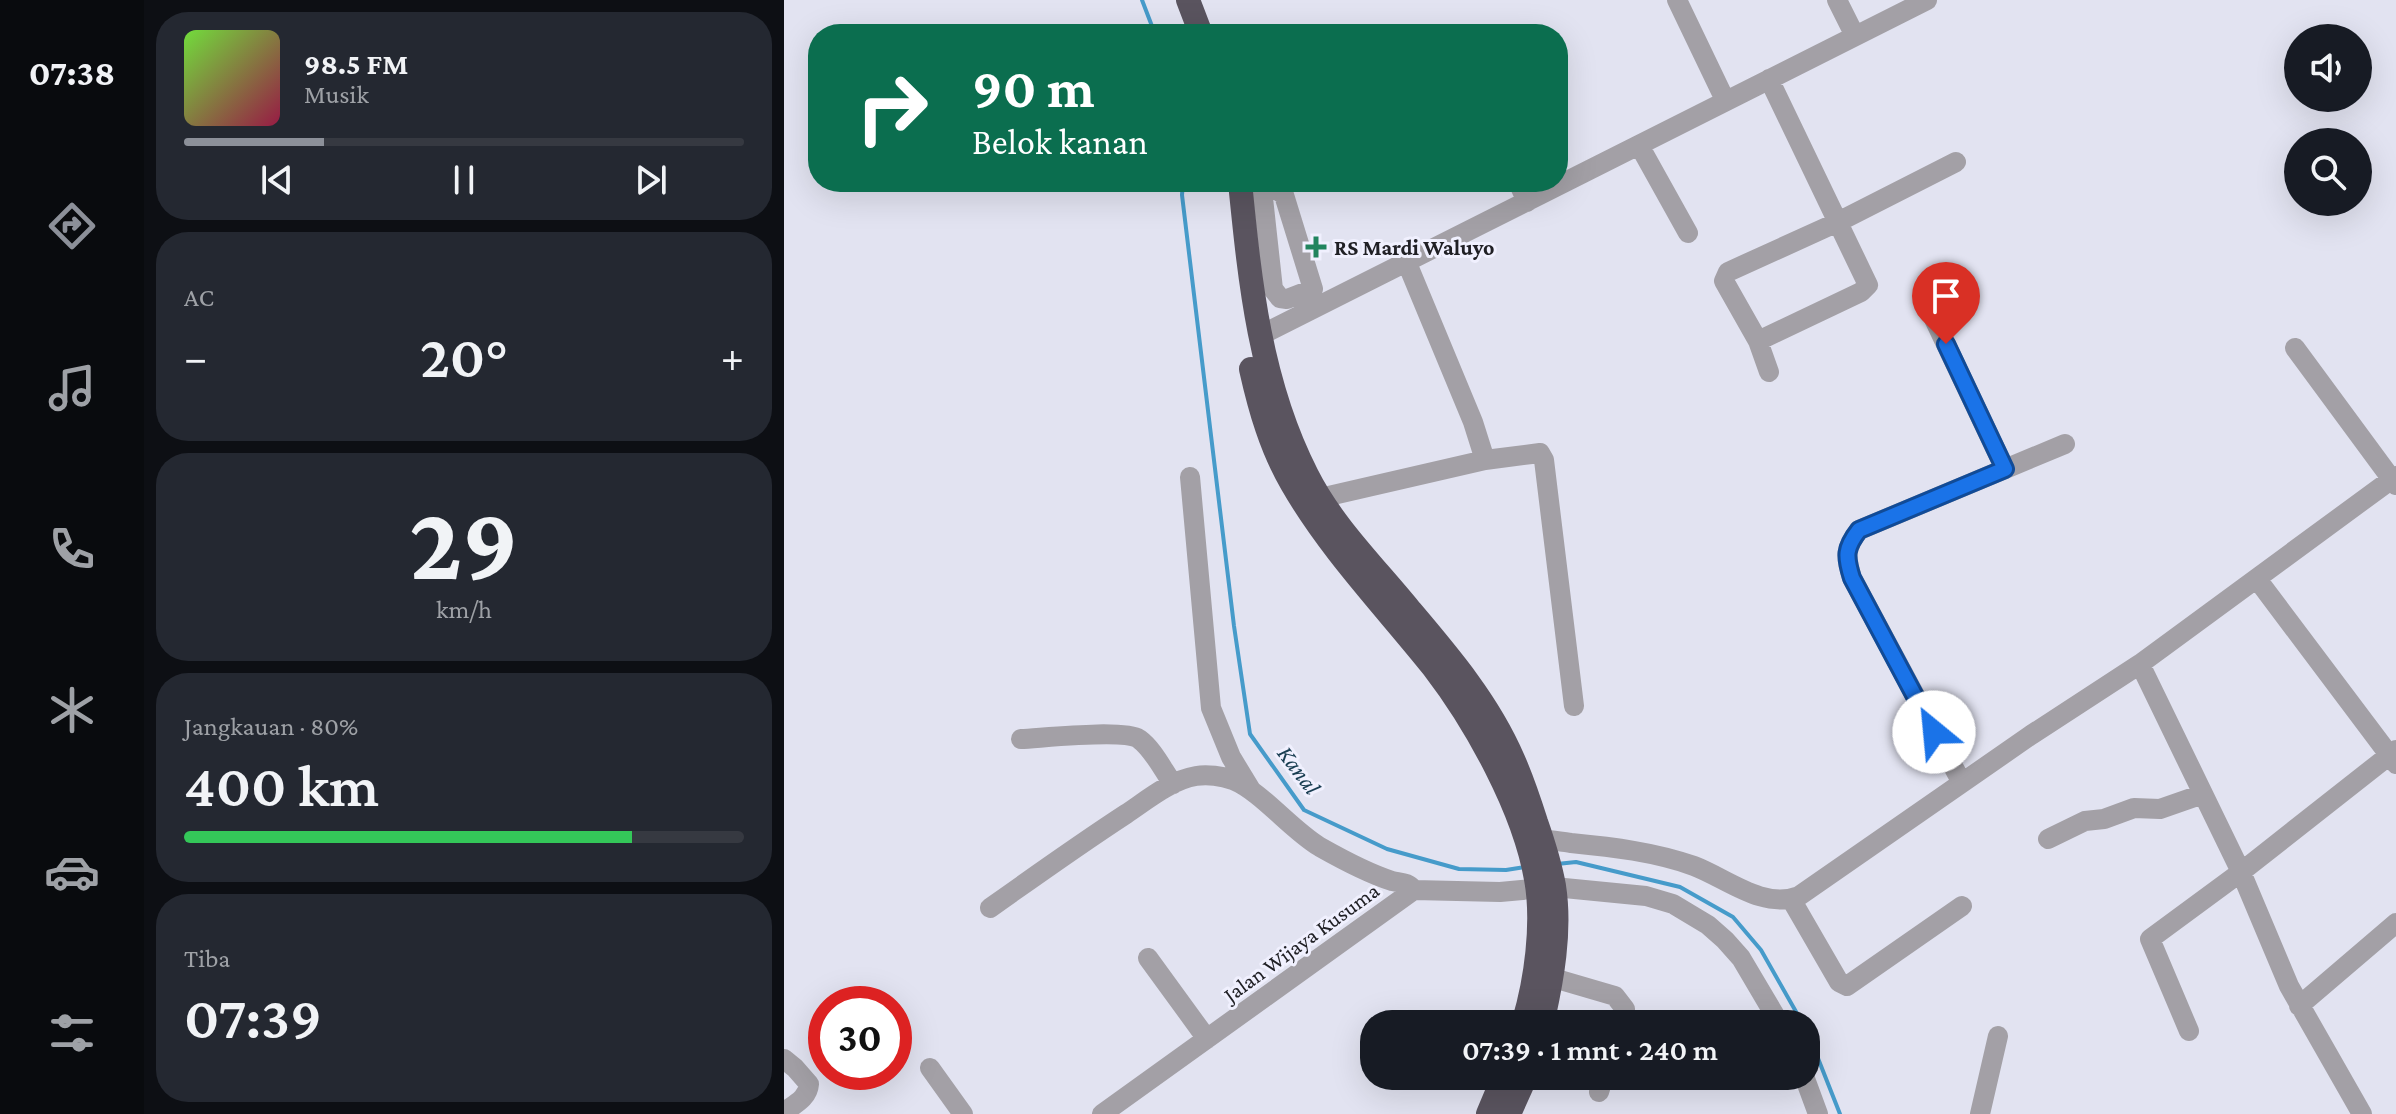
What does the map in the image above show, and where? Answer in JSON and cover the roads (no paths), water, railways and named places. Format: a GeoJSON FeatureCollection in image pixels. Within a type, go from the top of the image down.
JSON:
{"type":"FeatureCollection","features":[{"type":"Feature","properties":{"kind":"highway"},"geometry":{"type":"LineString","coordinates":[[1188,0],[1197,24]]}},
{"type":"Feature","properties":{"kind":"highway"},"geometry":{"type":"LineString","coordinates":[[1205,0],[1213,24]]}},
{"type":"Feature","properties":{"kind":"highway"},"geometry":{"type":"LineString","coordinates":[[1246,192],[1245,344],[1264,422],[1347,535],[1474,689],[1513,758],[1555,934],[1544,1010]]}},
{"type":"Feature","properties":{"kind":"highway"},"geometry":{"type":"LineString","coordinates":[[1247,192],[1259,336],[1289,458],[1306,507],[1435,670],[1477,733],[1540,865],[1536,949],[1526,1010]]}},
{"type":"Feature","properties":{"kind":"highway"},"geometry":{"type":"LineString","coordinates":[[1488,1114],[1498,1090]]}},
{"type":"Feature","properties":{"kind":"highway"},"geometry":{"type":"LineString","coordinates":[[1509,1114],[1520,1090]]}},
{"type":"Feature","properties":{"kind":"street"},"geometry":{"type":"LineString","coordinates":[[1677,0],[1725,100]]}},
{"type":"Feature","properties":{"kind":"street"},"geometry":{"type":"LineString","coordinates":[[1837,0],[1855,36]]}},
{"type":"Feature","properties":{"kind":"street"},"geometry":{"type":"LineString","coordinates":[[1568,181],[1927,0]]}},
{"type":"Feature","properties":{"kind":"street"},"geometry":{"type":"LineString","coordinates":[[1758,341],[1867,287],[1769,79]]}},
{"type":"Feature","properties":{"kind":"street"},"geometry":{"type":"LineString","coordinates":[[1639,145],[1688,233]]}},
{"type":"Feature","properties":{"kind":"street"},"geometry":{"type":"LineString","coordinates":[[1769,372],[1758,341],[1724,281],[1728,272],[1838,222],[1956,162]]}},
{"type":"Feature","properties":{"kind":"street"},"geometry":{"type":"LineString","coordinates":[[1248,192],[1276,294],[1287,299],[1316,298]]}},
{"type":"Feature","properties":{"kind":"street"},"geometry":{"type":"LineString","coordinates":[[1280,192],[1284,195],[1316,298]]}},
{"type":"Feature","properties":{"kind":"street"},"geometry":{"type":"LineString","coordinates":[[1522,192],[1527,202]]}},
{"type":"Feature","properties":{"kind":"street"},"geometry":{"type":"LineString","coordinates":[[1259,336],[1316,298],[1407,263],[1547,192]]}},
{"type":"Feature","properties":{"kind":"street"},"geometry":{"type":"LineString","coordinates":[[1407,263],[1473,422],[1485,460]]}},
{"type":"Feature","properties":{"kind":"street"},"geometry":{"type":"LineString","coordinates":[[1934,319],[2005,469]]}},
{"type":"Feature","properties":{"kind":"street"},"geometry":{"type":"LineString","coordinates":[[1540,865],[1610,847],[1693,866],[1777,901],[1791,899],[1812,889],[2043,726],[2140,664],[2395,480],[2295,348]]}},
{"type":"Feature","properties":{"kind":"street"},"geometry":{"type":"LineString","coordinates":[[1962,783],[1852,578],[1846,554],[1859,530],[2065,444]]}},
{"type":"Feature","properties":{"kind":"street"},"geometry":{"type":"LineString","coordinates":[[1320,498],[1485,460],[1540,453],[1543,456],[1574,706]]}},
{"type":"Feature","properties":{"kind":"street"},"geometry":{"type":"LineString","coordinates":[[1190,477],[1211,708],[1231,757],[1251,790]]}},
{"type":"Feature","properties":{"kind":"street"},"geometry":{"type":"LineString","coordinates":[[2189,1031],[2150,939],[2153,934],[2241,872],[2394,756],[2257,579]]}},
{"type":"Feature","properties":{"kind":"street"},"geometry":{"type":"LineString","coordinates":[[2140,664],[2241,872],[2289,986],[2362,1114]]}},
{"type":"Feature","properties":{"kind":"street"},"geometry":{"type":"LineString","coordinates":[[1021,739],[1115,734],[1131,736],[1145,745],[1173,784]]}},
{"type":"Feature","properties":{"kind":"street"},"geometry":{"type":"LineString","coordinates":[[990,908],[1173,784],[1196,776],[1232,780],[1251,790],[1309,841],[1362,869],[1407,884],[1414,890]]}},
{"type":"Feature","properties":{"kind":"street"},"geometry":{"type":"LineString","coordinates":[[2048,839],[2085,821],[2104,819],[2134,808],[2160,809],[2203,794]]}},
{"type":"Feature","properties":{"kind":"street"},"geometry":{"type":"LineString","coordinates":[[1540,865],[1673,904],[1689,913],[1708,925],[1741,958],[1772,1010]]}},
{"type":"Feature","properties":{"kind":"street","name":"Jalan Wijaya Kusuma"},"geometry":{"type":"LineString","coordinates":[[1102,1114],[1414,890],[1500,892],[1540,865]]}},
{"type":"Feature","properties":{"kind":"street"},"geometry":{"type":"LineString","coordinates":[[1791,899],[1839,982],[1847,986],[1962,906]]}},
{"type":"Feature","properties":{"kind":"street"},"geometry":{"type":"LineString","coordinates":[[2299,1006],[2396,923]]}},
{"type":"Feature","properties":{"kind":"street"},"geometry":{"type":"LineString","coordinates":[[1148,958],[1207,1039]]}},
{"type":"Feature","properties":{"kind":"street"},"geometry":{"type":"LineString","coordinates":[[1550,977],[1615,996],[1625,1010]]}},
{"type":"Feature","properties":{"kind":"street"},"geometry":{"type":"LineString","coordinates":[[1980,1114],[1998,1036]]}},
{"type":"Feature","properties":{"kind":"street"},"geometry":{"type":"LineString","coordinates":[[784,1059],[809,1084],[804,1098],[784,1112]]}},
{"type":"Feature","properties":{"kind":"street"},"geometry":{"type":"LineString","coordinates":[[930,1068],[963,1114]]}},
{"type":"Feature","properties":{"kind":"street"},"geometry":{"type":"LineString","coordinates":[[1809,1090],[1818,1114]]}},
{"type":"Feature","properties":{"kind":"waterway","name":"Kanal"},"geometry":{"type":"LineString","coordinates":[[1142,0],[1151,24]]}},
{"type":"Feature","properties":{"kind":"waterway","name":"Kanal"},"geometry":{"type":"LineString","coordinates":[[1182,192],[1234,626],[1250,734],[1304,810],[1387,849],[1459,869],[1506,870],[1525,867]]}},
{"type":"Feature","properties":{"kind":"waterway","name":"Kanal"},"geometry":{"type":"LineString","coordinates":[[1557,864],[1576,862],[1680,887],[1733,917],[1761,950],[1795,1010]]}},
{"type":"Feature","properties":{"kind":"waterway","name":"Kanal"},"geometry":{"type":"LineString","coordinates":[[1820,1063],[1840,1114]]}},
{"type":"Feature","properties":{"kind":"place","name":"RS Mardi Waluyo"},"geometry":{"type":"Point","coordinates":[1316,247]}}]}
